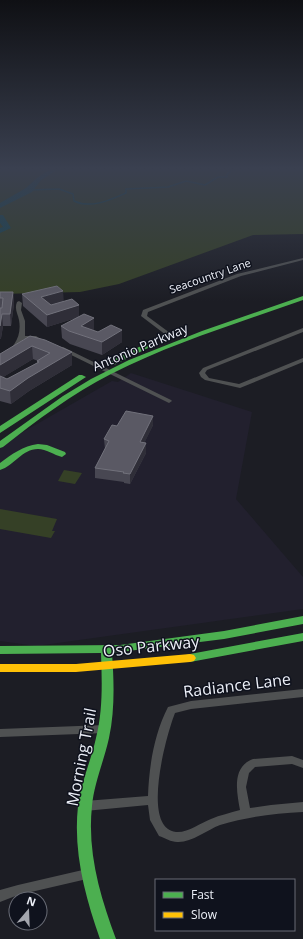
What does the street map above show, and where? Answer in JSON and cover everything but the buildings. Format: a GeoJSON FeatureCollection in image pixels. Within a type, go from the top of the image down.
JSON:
{"type":"FeatureCollection","features":[{"type":"Feature","properties":{"kind":"main road","name":"Antonio Parkway"},"geometry":{"type":"LineString","coordinates":[[0,430],[56,392],[102,367],[174,336],[303,291]]}},
{"type":"Feature","properties":{"kind":"main road","name":"Antonio Parkway"},"geometry":{"type":"LineString","coordinates":[[0,445],[48,408],[111,371],[168,347],[303,298]]}},
{"type":"Feature","properties":{"kind":"main road"},"geometry":{"type":"LineString","coordinates":[[0,467],[24,451],[34,447],[46,448],[62,454]]}},
{"type":"Feature","properties":{"kind":"main road","name":"Oso Parkway"},"geometry":{"type":"LineString","coordinates":[[0,650],[106,649],[216,636],[303,620]]}},
{"type":"Feature","properties":{"kind":"main road","name":"Oso Parkway"},"geometry":{"type":"LineString","coordinates":[[0,668],[107,667],[233,651],[303,637]]}},
{"type":"Feature","properties":{"kind":"main road","name":"Morning Trail"},"geometry":{"type":"LineString","coordinates":[[106,649],[107,667],[104,729],[85,806],[84,826],[88,874],[96,908],[108,939]]}},
{"type":"Feature","properties":{"kind":"street","name":"Seacountry Lane"},"geometry":{"type":"LineString","coordinates":[[174,336],[156,327],[156,325],[144,316],[145,311],[239,275],[303,259]]}},
{"type":"Feature","properties":{"kind":"street"},"geometry":{"type":"LineString","coordinates":[[0,359],[16,350],[20,345],[22,321],[18,311],[19,303]]}},
{"type":"Feature","properties":{"kind":"street"},"geometry":{"type":"LineString","coordinates":[[303,330],[205,369],[202,373],[207,379],[240,386],[303,360]]}},
{"type":"Feature","properties":{"kind":"street"},"geometry":{"type":"LineString","coordinates":[[21,337],[43,341]]}},
{"type":"Feature","properties":{"kind":"street"},"geometry":{"type":"LineString","coordinates":[[58,347],[111,371],[169,401]]}},
{"type":"Feature","properties":{"kind":"street","name":"Radiance Lane"},"geometry":{"type":"LineString","coordinates":[[303,693],[191,705],[171,710],[165,723],[151,800],[157,826],[165,834],[176,837],[217,821],[246,814],[272,808],[303,807]]}},
{"type":"Feature","properties":{"kind":"street"},"geometry":{"type":"LineString","coordinates":[[0,733],[104,729]]}},
{"type":"Feature","properties":{"kind":"street"},"geometry":{"type":"LineString","coordinates":[[246,814],[241,788],[244,771],[253,763],[292,760],[303,764]]}},
{"type":"Feature","properties":{"kind":"street"},"geometry":{"type":"LineString","coordinates":[[85,806],[151,800]]}},
{"type":"Feature","properties":{"kind":"street"},"geometry":{"type":"LineString","coordinates":[[0,896],[18,890],[88,874]]}},
{"type":"Feature","properties":{"kind":"shaded area"},"geometry":{"type":"Polygon","coordinates":[[[131,373],[252,412],[236,499],[303,577],[303,609],[36,646],[0,641],[0,447],[9,440],[112,381],[118,382],[131,373]]]}},
{"type":"Feature","properties":{"kind":"green space"},"geometry":{"type":"Polygon","coordinates":[[[0,214],[303,214],[303,234],[253,235],[119,284],[80,292],[0,294],[0,214]]]}},
{"type":"Feature","properties":{"kind":"green space"},"geometry":{"type":"Polygon","coordinates":[[[64,470],[82,473],[75,484],[58,481],[64,470]]]}},
{"type":"Feature","properties":{"kind":"green space"},"geometry":{"type":"Polygon","coordinates":[[[0,509],[57,519],[52,531],[55,531],[51,538],[0,529],[0,509]]]}},
{"type":"Feature","properties":{"kind":"waterway"},"geometry":{"type":"LineString","coordinates":[[0,217],[7,228],[0,231]]}},
{"type":"Feature","properties":{"kind":"traffic: fast"},"geometry":{"type":"LineString","coordinates":[[0,445],[66,397],[108,373],[180,341],[303,298]]}},
{"type":"Feature","properties":{"kind":"traffic: fast"},"geometry":{"type":"LineString","coordinates":[[111,363],[146,347]]}},
{"type":"Feature","properties":{"kind":"traffic: fast"},"geometry":{"type":"LineString","coordinates":[[0,430],[82,377]]}},
{"type":"Feature","properties":{"kind":"traffic: fast"},"geometry":{"type":"LineString","coordinates":[[0,467],[20,452],[32,447],[44,447],[62,454]]}},
{"type":"Feature","properties":{"kind":"traffic: fast"},"geometry":{"type":"LineString","coordinates":[[0,650],[120,649],[224,635],[303,620]]}},
{"type":"Feature","properties":{"kind":"traffic: fast"},"geometry":{"type":"LineString","coordinates":[[190,658],[303,637]]}},
{"type":"Feature","properties":{"kind":"traffic: fast"},"geometry":{"type":"LineString","coordinates":[[106,649],[108,693],[105,726],[101,746],[86,796],[84,839],[85,856],[92,890],[108,939]]}},
{"type":"Feature","properties":{"kind":"traffic: slow"},"geometry":{"type":"LineString","coordinates":[[0,668],[76,668],[190,658]]}}]}
